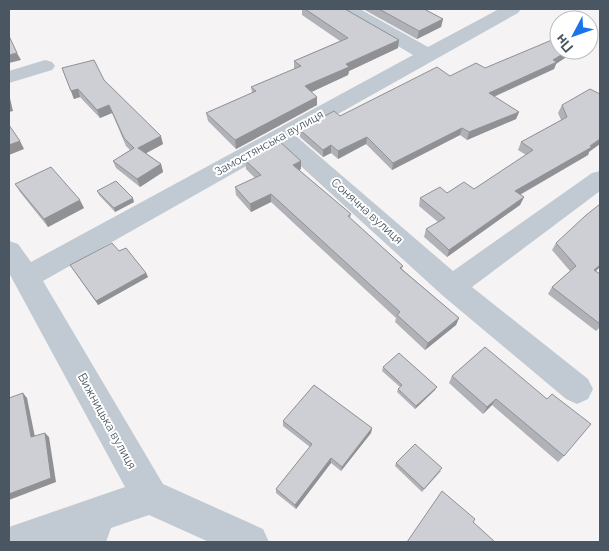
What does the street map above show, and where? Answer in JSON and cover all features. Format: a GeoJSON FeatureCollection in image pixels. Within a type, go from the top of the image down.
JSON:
{"type":"FeatureCollection","features":[{"type":"Feature","properties":{"kind":"street"},"geometry":{"type":"LineString","coordinates":[[348,9],[427,55]]}},
{"type":"Feature","properties":{"kind":"street","name":"Замостянська вулиця"},"geometry":{"type":"LineString","coordinates":[[17,264],[282,136],[512,9]]}},
{"type":"Feature","properties":{"kind":"street"},"geometry":{"type":"LineString","coordinates":[[9,77],[45,66]]}},
{"type":"Feature","properties":{"kind":"street","name":"Сонячна вулиця"},"geometry":{"type":"LineString","coordinates":[[282,136],[452,287],[577,389]]}},
{"type":"Feature","properties":{"kind":"street"},"geometry":{"type":"LineString","coordinates":[[452,287],[600,179]]}},
{"type":"Feature","properties":{"kind":"street","name":"Вижницька вулиця"},"geometry":{"type":"LineString","coordinates":[[17,264],[150,497]]}},
{"type":"Feature","properties":{"kind":"street"},"geometry":{"type":"LineString","coordinates":[[18,542],[93,528],[150,497],[250,542]]}},
{"type":"Feature","properties":{"kind":"building"},"geometry":{"type":"Polygon","coordinates":[[[305,9],[345,9],[399,40],[346,64],[349,67],[305,86],[317,97],[235,140],[206,113],[256,91],[251,87],[301,66],[294,61],[348,38],[305,9]]]}},
{"type":"Feature","properties":{"kind":"building"},"geometry":{"type":"Polygon","coordinates":[[[379,9],[424,9],[443,19],[419,31],[379,9]]]}},
{"type":"Feature","properties":{"kind":"building"},"geometry":{"type":"Polygon","coordinates":[[[9,36],[17,53],[9,55],[9,36]]]}},
{"type":"Feature","properties":{"kind":"building"},"geometry":{"type":"Polygon","coordinates":[[[549,41],[549,60],[557,62],[489,93],[519,112],[469,132],[462,128],[393,163],[367,137],[338,151],[331,145],[323,150],[300,130],[334,111],[340,116],[437,67],[450,76],[476,63],[485,68],[549,41]]]}},
{"type":"Feature","properties":{"kind":"building"},"geometry":{"type":"Polygon","coordinates":[[[94,60],[104,80],[161,136],[138,148],[161,164],[137,179],[113,161],[134,148],[124,138],[109,105],[97,110],[78,89],[71,91],[62,68],[94,60]]]}},
{"type":"Feature","properties":{"kind":"building"},"geometry":{"type":"Polygon","coordinates":[[[590,89],[600,94],[600,139],[590,146],[592,147],[515,191],[524,197],[449,250],[426,229],[445,218],[420,198],[440,187],[447,193],[464,182],[474,189],[533,150],[521,142],[567,117],[562,105],[590,89]]]}},
{"type":"Feature","properties":{"kind":"building"},"geometry":{"type":"Polygon","coordinates":[[[9,125],[20,141],[9,145],[9,125]]]}},
{"type":"Feature","properties":{"kind":"building"},"geometry":{"type":"Polygon","coordinates":[[[279,141],[301,161],[293,165],[351,214],[348,216],[403,266],[400,268],[459,318],[428,343],[397,315],[400,312],[271,194],[250,204],[235,187],[261,175],[245,160],[279,141]]]}},
{"type":"Feature","properties":{"kind":"building"},"geometry":{"type":"Polygon","coordinates":[[[51,167],[80,200],[44,219],[15,184],[51,167]]]}},
{"type":"Feature","properties":{"kind":"building"},"geometry":{"type":"Polygon","coordinates":[[[116,181],[133,198],[114,208],[97,191],[116,181]]]}},
{"type":"Feature","properties":{"kind":"building"},"geometry":{"type":"Polygon","coordinates":[[[600,204],[600,265],[594,270],[600,274],[600,324],[552,287],[576,266],[556,243],[600,204]]]}},
{"type":"Feature","properties":{"kind":"building"},"geometry":{"type":"Polygon","coordinates":[[[112,243],[119,251],[126,248],[146,273],[96,301],[70,265],[112,243]]]}},
{"type":"Feature","properties":{"kind":"building"},"geometry":{"type":"Polygon","coordinates":[[[485,347],[547,399],[552,394],[591,424],[564,456],[496,399],[487,407],[452,376],[485,347]]]}},
{"type":"Feature","properties":{"kind":"building"},"geometry":{"type":"Polygon","coordinates":[[[399,353],[437,387],[416,406],[398,389],[402,385],[383,367],[399,353]]]}},
{"type":"Feature","properties":{"kind":"building"},"geometry":{"type":"Polygon","coordinates":[[[314,385],[372,428],[342,467],[331,458],[295,505],[276,489],[312,444],[283,421],[314,385]]]}},
{"type":"Feature","properties":{"kind":"building"},"geometry":{"type":"Polygon","coordinates":[[[23,393],[31,437],[45,433],[51,478],[9,494],[9,398],[23,393]]]}},
{"type":"Feature","properties":{"kind":"building"},"geometry":{"type":"Polygon","coordinates":[[[415,444],[442,468],[424,489],[396,463],[415,444]]]}},
{"type":"Feature","properties":{"kind":"building"},"geometry":{"type":"Polygon","coordinates":[[[442,491],[475,519],[473,522],[495,542],[407,542],[442,491]]]}}]}
